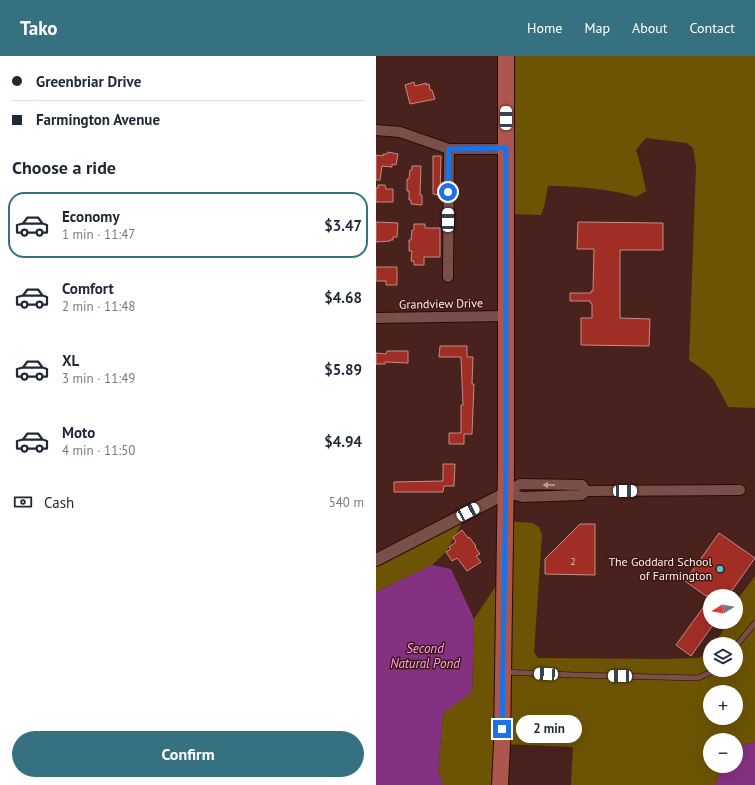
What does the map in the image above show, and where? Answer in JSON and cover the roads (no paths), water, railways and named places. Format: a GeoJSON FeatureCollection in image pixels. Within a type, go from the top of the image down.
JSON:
{"type":"FeatureCollection","features":[{"type":"Feature","properties":{"kind":"main road"},"geometry":{"type":"LineString","coordinates":[[500,785],[506,493],[506,56]]}},
{"type":"Feature","properties":{"kind":"street"},"geometry":{"type":"LineString","coordinates":[[376,130],[400,132],[449,149],[506,148]]}},
{"type":"Feature","properties":{"kind":"street"},"geometry":{"type":"LineString","coordinates":[[448,277],[449,149]]}},
{"type":"Feature","properties":{"kind":"street","name":"Grandview Drive"},"geometry":{"type":"LineString","coordinates":[[376,318],[505,316]]}},
{"type":"Feature","properties":{"kind":"street"},"geometry":{"type":"LineString","coordinates":[[376,560],[506,493],[523,497],[581,495],[586,491],[740,490]]}},
{"type":"Feature","properties":{"kind":"lane"},"geometry":{"type":"LineString","coordinates":[[743,638],[755,623]]}},
{"type":"Feature","properties":{"kind":"lane"},"geometry":{"type":"LineString","coordinates":[[503,672],[698,678],[703,676]]}},
{"type":"Feature","properties":{"kind":"water","name":"Second Natural Pond"},"geometry":{"type":"Polygon","coordinates":[[[432,565],[451,569],[474,619],[472,692],[443,713],[438,771],[443,785],[376,785],[376,592],[432,565]]]}},
{"type":"Feature","properties":{"kind":"water"},"geometry":{"type":"Polygon","coordinates":[[[755,742],[755,785],[716,785],[719,773],[743,773],[743,745],[755,742]]]}},
{"type":"Feature","properties":{"kind":"place","name":"The Goddard School of Farmington"},"geometry":{"type":"Point","coordinates":[720,569]}}]}
